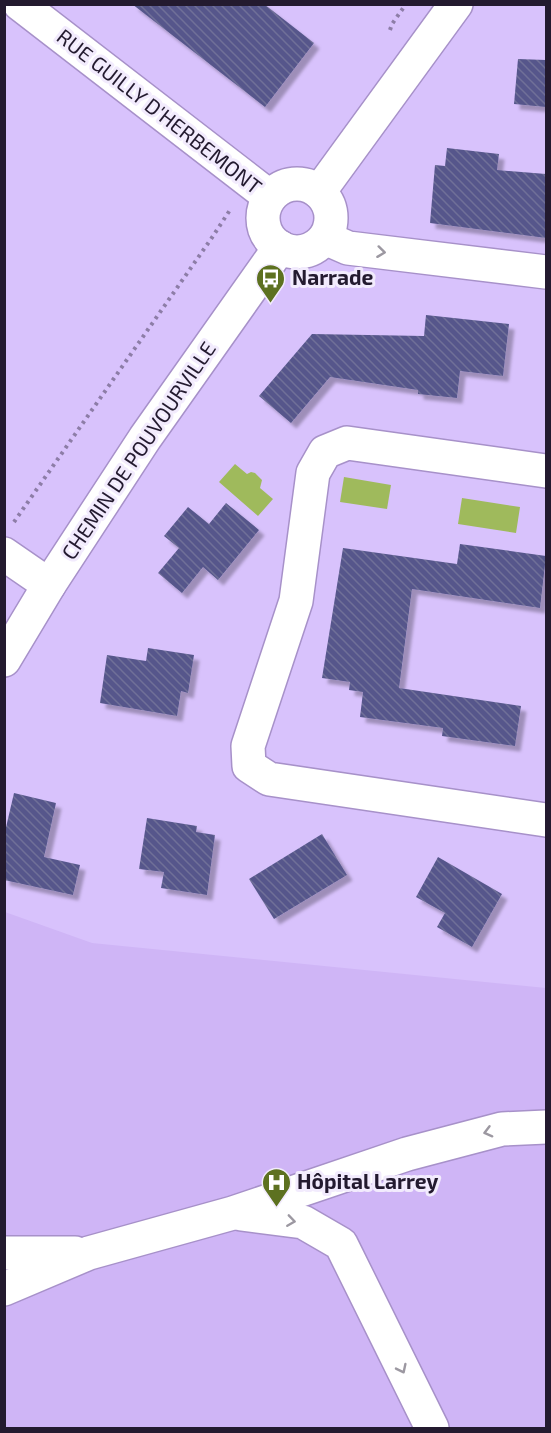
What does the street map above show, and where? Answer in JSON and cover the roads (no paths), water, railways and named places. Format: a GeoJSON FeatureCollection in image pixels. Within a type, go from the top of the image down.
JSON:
{"type":"FeatureCollection","features":[{"type":"Feature","properties":{"kind":"street","name":"RUE GUILLY D'HERBEMONT"},"geometry":{"type":"LineString","coordinates":[[20,4],[259,188]]}},
{"type":"Feature","properties":{"kind":"street"},"geometry":{"type":"LineString","coordinates":[[320,192],[456,4]]}},
{"type":"Feature","properties":{"kind":"street"},"geometry":{"type":"LineString","coordinates":[[294,184],[312,187],[320,192],[326,199],[331,219],[330,229],[318,246],[309,250],[289,251],[272,241],[263,224],[265,205],[259,188],[277,190],[294,184]]}},
{"type":"Feature","properties":{"kind":"street"},"geometry":{"type":"LineString","coordinates":[[325,238],[348,248],[546,272]]}},
{"type":"Feature","properties":{"kind":"street","name":"CHEMIN DE POUVOURVILLE"},"geometry":{"type":"LineString","coordinates":[[4,660],[49,585],[146,438],[280,247]]}},
{"type":"Feature","properties":{"kind":"street"},"geometry":{"type":"LineString","coordinates":[[546,471],[347,443],[325,452],[313,473],[297,601],[248,746],[249,766],[269,779],[546,820]]}},
{"type":"Feature","properties":{"kind":"street"},"geometry":{"type":"LineString","coordinates":[[7,542],[49,585]]}},
{"type":"Feature","properties":{"kind":"street"},"geometry":{"type":"LineString","coordinates":[[4,1289],[89,1253],[233,1213],[407,1154],[502,1128],[546,1127]]}},
{"type":"Feature","properties":{"kind":"street"},"geometry":{"type":"LineString","coordinates":[[233,1213],[303,1222],[341,1244],[432,1428]]}},
{"type":"Feature","properties":{"kind":"street"},"geometry":{"type":"LineString","coordinates":[[4,1253],[89,1253]]}},
{"type":"Feature","properties":{"kind":"place","name":"Narrade"},"geometry":{"type":"Point","coordinates":[271,304]}},
{"type":"Feature","properties":{"kind":"place","name":"Hôpital Larrey"},"geometry":{"type":"Point","coordinates":[276,1208]}}]}
